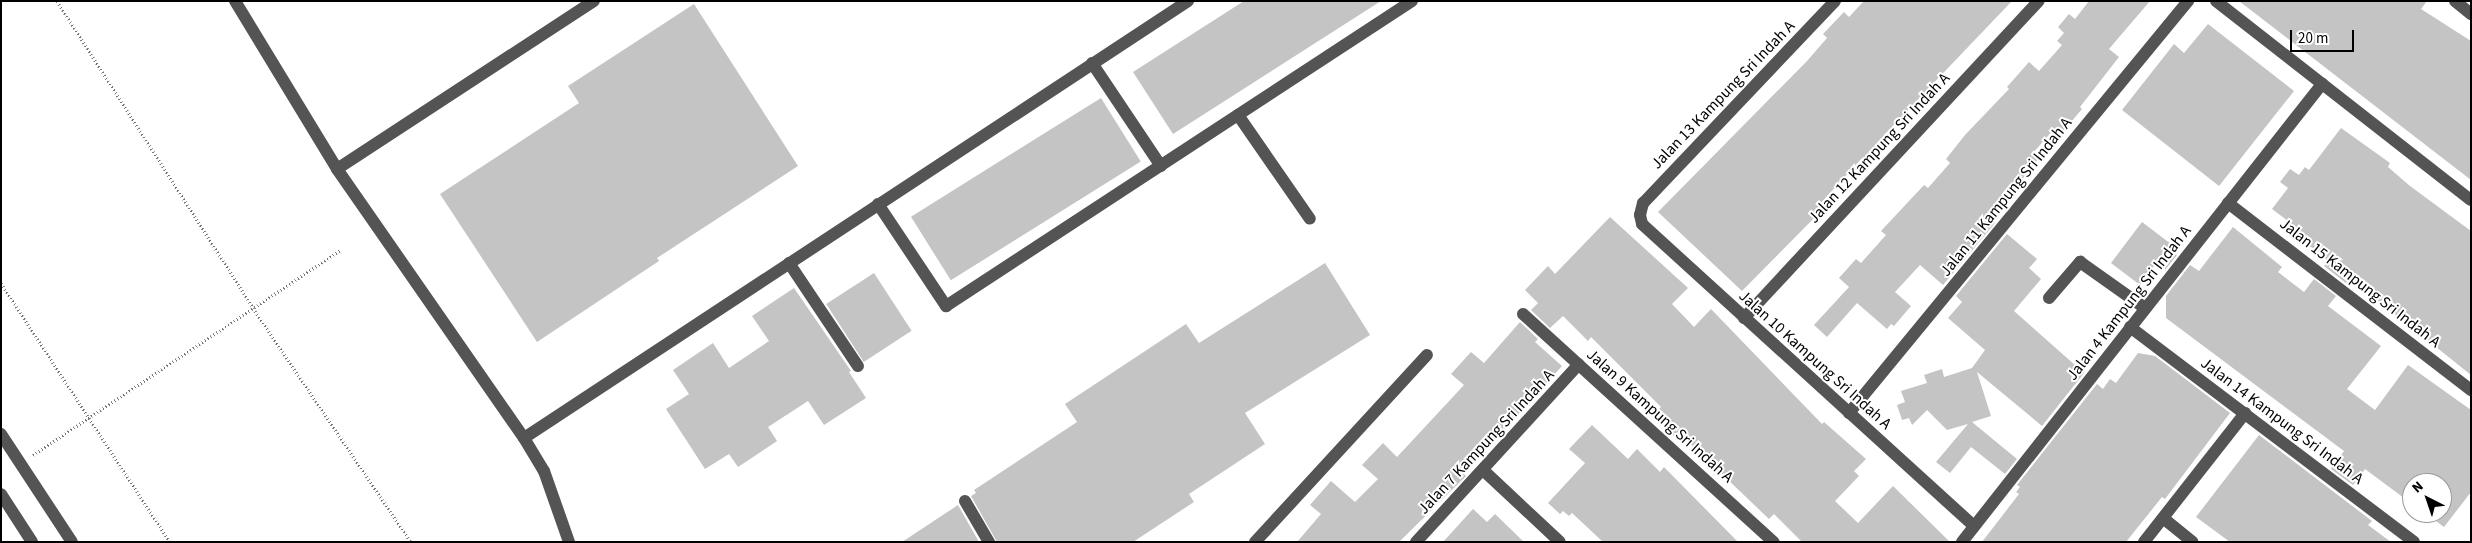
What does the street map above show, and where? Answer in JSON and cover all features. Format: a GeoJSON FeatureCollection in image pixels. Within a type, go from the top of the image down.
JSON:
{"type":"FeatureCollection","features":[{"type":"Feature","properties":{"kind":"street"},"geometry":{"type":"LineString","coordinates":[[235,1],[338,169],[524,438],[544,471],[568,542]]}},
{"type":"Feature","properties":{"kind":"street"},"geometry":{"type":"LineString","coordinates":[[338,169],[594,1]]}},
{"type":"Feature","properties":{"kind":"street"},"geometry":{"type":"LineString","coordinates":[[524,438],[1188,1]]}},
{"type":"Feature","properties":{"kind":"street"},"geometry":{"type":"LineString","coordinates":[[878,204],[946,306],[1412,1]]}},
{"type":"Feature","properties":{"kind":"street","name":"Jalan 13 Kampung Sri Indah A"},"geometry":{"type":"LineString","coordinates":[[1640,215],[1643,203],[1835,1]]}},
{"type":"Feature","properties":{"kind":"street","name":"Jalan 12 Kampung Sri Indah A"},"geometry":{"type":"LineString","coordinates":[[1744,318],[2039,1]]}},
{"type":"Feature","properties":{"kind":"street","name":"Jalan 11 Kampung Sri Indah A"},"geometry":{"type":"LineString","coordinates":[[1849,413],[2188,1]]}},
{"type":"Feature","properties":{"kind":"street"},"geometry":{"type":"LineString","coordinates":[[2216,1],[2471,200]]}},
{"type":"Feature","properties":{"kind":"street"},"geometry":{"type":"LineString","coordinates":[[2455,1],[2471,14]]}},
{"type":"Feature","properties":{"kind":"street"},"geometry":{"type":"LineString","coordinates":[[1092,63],[1161,166]]}},
{"type":"Feature","properties":{"kind":"street","name":"Jalan 4 Kampung Sri Indah A"},"geometry":{"type":"LineString","coordinates":[[1962,542],[2322,84]]}},
{"type":"Feature","properties":{"kind":"street"},"geometry":{"type":"LineString","coordinates":[[1238,115],[1310,219]]}},
{"type":"Feature","properties":{"kind":"street","name":"Jalan 15 Kampung Sri Indah A"},"geometry":{"type":"LineString","coordinates":[[2228,203],[2471,390]]}},
{"type":"Feature","properties":{"kind":"street","name":"Jalan 10 Kampung Sri Indah A"},"geometry":{"type":"LineString","coordinates":[[1640,215],[1642,224],[1974,526]]}},
{"type":"Feature","properties":{"kind":"street"},"geometry":{"type":"LineString","coordinates":[[2049,298],[2080,262],[2145,308]]}},
{"type":"Feature","properties":{"kind":"street"},"geometry":{"type":"LineString","coordinates":[[789,264],[858,366]]}},
{"type":"Feature","properties":{"kind":"street","name":"Jalan 9 Kampung Sri Indah A"},"geometry":{"type":"LineString","coordinates":[[1523,314],[1774,542]]}},
{"type":"Feature","properties":{"kind":"street","name":"Jalan 14 Kampung Sri Indah A"},"geometry":{"type":"LineString","coordinates":[[2130,327],[2414,542]]}},
{"type":"Feature","properties":{"kind":"street"},"geometry":{"type":"LineString","coordinates":[[1255,542],[1427,355]]}},
{"type":"Feature","properties":{"kind":"street","name":"Jalan 7 Kampung Sri Indah A"},"geometry":{"type":"LineString","coordinates":[[1416,542],[1579,364]]}},
{"type":"Feature","properties":{"kind":"street"},"geometry":{"type":"LineString","coordinates":[[2144,542],[2245,413]]}},
{"type":"Feature","properties":{"kind":"street"},"geometry":{"type":"LineString","coordinates":[[1,434],[72,542]]}},
{"type":"Feature","properties":{"kind":"street"},"geometry":{"type":"LineString","coordinates":[[1483,470],[1560,542]]}},
{"type":"Feature","properties":{"kind":"street"},"geometry":{"type":"LineString","coordinates":[[1,494],[32,542]]}},
{"type":"Feature","properties":{"kind":"street"},"geometry":{"type":"LineString","coordinates":[[965,501],[989,542]]}},
{"type":"Feature","properties":{"kind":"street"},"geometry":{"type":"LineString","coordinates":[[2163,518],[2193,542]]}},
{"type":"Feature","properties":{"kind":"path"},"geometry":{"type":"LineString","coordinates":[[57,1],[254,308],[411,542]]}},
{"type":"Feature","properties":{"kind":"path"},"geometry":{"type":"LineString","coordinates":[[21,463],[340,250]]}},
{"type":"Feature","properties":{"kind":"path"},"geometry":{"type":"LineString","coordinates":[[1,283],[170,542]]}},
{"type":"Feature","properties":{"kind":"building"},"geometry":{"type":"Polygon","coordinates":[[[1244,1],[1381,1],[1173,134],[1133,72],[1244,1]]]}},
{"type":"Feature","properties":{"kind":"building"},"geometry":{"type":"Polygon","coordinates":[[[1864,1],[2012,1],[1884,135],[1888,139],[1866,162],[1862,158],[1818,206],[1822,210],[1742,291],[1658,212],[1807,61],[1827,38],[1823,34],[1844,12],[1849,17],[1864,1]]]}},
{"type":"Feature","properties":{"kind":"building"},"geometry":{"type":"Polygon","coordinates":[[[2089,1],[2150,1],[2109,49],[2119,57],[2080,107],[2082,109],[2061,134],[2054,129],[2033,153],[2039,158],[1999,208],[1991,220],[1995,223],[1943,285],[1920,265],[1895,292],[1911,306],[1894,326],[1891,324],[1887,329],[1857,303],[1827,337],[1814,325],[1849,287],[1839,278],[1856,259],[1861,263],[1886,235],[1881,231],[1924,185],[1928,188],[1950,163],[1946,159],[1965,135],[2009,89],[2007,87],[2029,62],[2039,71],[2062,45],[2057,41],[2064,33],[2058,27],[2069,14],[2075,19],[2089,1]]]}},
{"type":"Feature","properties":{"kind":"building"},"geometry":{"type":"Polygon","coordinates":[[[2239,1],[2427,1],[2421,9],[2471,41],[2471,180],[2239,1]]]}},
{"type":"Feature","properties":{"kind":"building"},"geometry":{"type":"Polygon","coordinates":[[[694,4],[798,166],[657,258],[659,261],[537,342],[440,194],[579,103],[568,86],[694,4]]]}},
{"type":"Feature","properties":{"kind":"building"},"geometry":{"type":"Polygon","coordinates":[[[2208,24],[2294,91],[2219,186],[2122,110],[2174,44],[2184,53],[2208,24]]]}},
{"type":"Feature","properties":{"kind":"building"},"geometry":{"type":"Polygon","coordinates":[[[1101,98],[1141,162],[951,280],[911,217],[1101,98]]]}},
{"type":"Feature","properties":{"kind":"building"},"geometry":{"type":"Polygon","coordinates":[[[2341,128],[2390,163],[2388,167],[2410,186],[2471,231],[2471,375],[2350,278],[2346,283],[2324,266],[2328,261],[2296,235],[2300,230],[2272,209],[2288,188],[2280,182],[2290,169],[2299,175],[2305,167],[2309,170],[2341,128]]]}},
{"type":"Feature","properties":{"kind":"building"},"geometry":{"type":"Polygon","coordinates":[[[1610,217],[1688,288],[1672,304],[1694,327],[1711,309],[1822,424],[1824,422],[1866,459],[1854,471],[1859,476],[1835,501],[1858,523],[1893,486],[1950,542],[1802,542],[1774,514],[1769,519],[1678,432],[1674,436],[1653,416],[1661,407],[1591,337],[1588,341],[1563,316],[1550,328],[1531,310],[1538,303],[1525,290],[1548,266],[1555,274],[1610,217]]]}},
{"type":"Feature","properties":{"kind":"building"},"geometry":{"type":"Polygon","coordinates":[[[2142,222],[2171,244],[2168,248],[2177,255],[2165,270],[2165,251],[2140,285],[2111,263],[2142,222]]]}},
{"type":"Feature","properties":{"kind":"building"},"geometry":{"type":"Polygon","coordinates":[[[2233,227],[2282,267],[2278,272],[2304,292],[2314,279],[2336,296],[2328,306],[2381,346],[2347,389],[2375,410],[2408,365],[2471,410],[2471,492],[2452,517],[2452,473],[2402,473],[2402,497],[2365,469],[2353,485],[2331,469],[2344,451],[2166,318],[2166,296],[2190,265],[2199,271],[2233,227]]]}},
{"type":"Feature","properties":{"kind":"building"},"geometry":{"type":"Polygon","coordinates":[[[2007,234],[2037,259],[2029,268],[2041,279],[2014,311],[2084,373],[2042,426],[1977,372],[1991,416],[1972,422],[2017,459],[2005,474],[1971,447],[1950,473],[1936,462],[1968,424],[1947,430],[1927,410],[1912,425],[1909,418],[1902,420],[1897,405],[1905,402],[1901,391],[1927,383],[1924,375],[1942,369],[1944,377],[1972,368],[1985,350],[1948,318],[1962,302],[1956,296],[2007,234]]]}},
{"type":"Feature","properties":{"kind":"building"},"geometry":{"type":"Polygon","coordinates":[[[1325,263],[1370,335],[1245,413],[1265,444],[1189,494],[1194,502],[1133,542],[997,542],[971,496],[976,493],[974,490],[1077,422],[1065,404],[1186,324],[1199,343],[1325,263]]]}},
{"type":"Feature","properties":{"kind":"building"},"geometry":{"type":"Polygon","coordinates":[[[874,273],[912,331],[864,362],[826,304],[874,273]]]}},
{"type":"Feature","properties":{"kind":"building"},"geometry":{"type":"Polygon","coordinates":[[[794,288],[851,371],[849,372],[866,398],[824,425],[808,401],[768,427],[777,441],[738,467],[729,454],[705,469],[666,409],[689,394],[673,370],[713,343],[729,368],[769,341],[752,316],[794,288]]]}},
{"type":"Feature","properties":{"kind":"building"},"geometry":{"type":"Polygon","coordinates":[[[1520,322],[1538,339],[1535,342],[1562,366],[1464,474],[1466,476],[1459,483],[1399,542],[1297,542],[1321,514],[1310,505],[1331,481],[1355,502],[1378,479],[1362,465],[1383,443],[1397,457],[1464,385],[1451,374],[1471,352],[1484,363],[1520,322]]]}},
{"type":"Feature","properties":{"kind":"building"},"geometry":{"type":"Polygon","coordinates":[[[2138,353],[2155,356],[2230,413],[2165,499],[2162,497],[2126,542],[1982,542],[2019,494],[2016,492],[2020,487],[2017,485],[2097,384],[2103,389],[2110,379],[2116,383],[2138,353]]]}},
{"type":"Feature","properties":{"kind":"building"},"geometry":{"type":"Polygon","coordinates":[[[1592,425],[1628,459],[1637,449],[1660,472],[1664,467],[1738,542],[1603,542],[1572,513],[1569,516],[1563,511],[1560,514],[1548,503],[1585,463],[1569,449],[1592,425]]]}},
{"type":"Feature","properties":{"kind":"building"},"geometry":{"type":"Polygon","coordinates":[[[2259,435],[2372,521],[2368,525],[2391,542],[2230,542],[2196,517],[2259,435]]]}},
{"type":"Feature","properties":{"kind":"building"},"geometry":{"type":"Polygon","coordinates":[[[958,505],[979,542],[902,542],[958,505]]]}},
{"type":"Feature","properties":{"kind":"building"},"geometry":{"type":"Polygon","coordinates":[[[1473,509],[1487,522],[1495,514],[1524,542],[1443,542],[1473,509]]]}},
{"type":"Feature","properties":{"kind":"building"},"geometry":{"type":"Polygon","coordinates":[[[2439,523],[2447,523],[2444,527],[2439,523]]]}}]}
